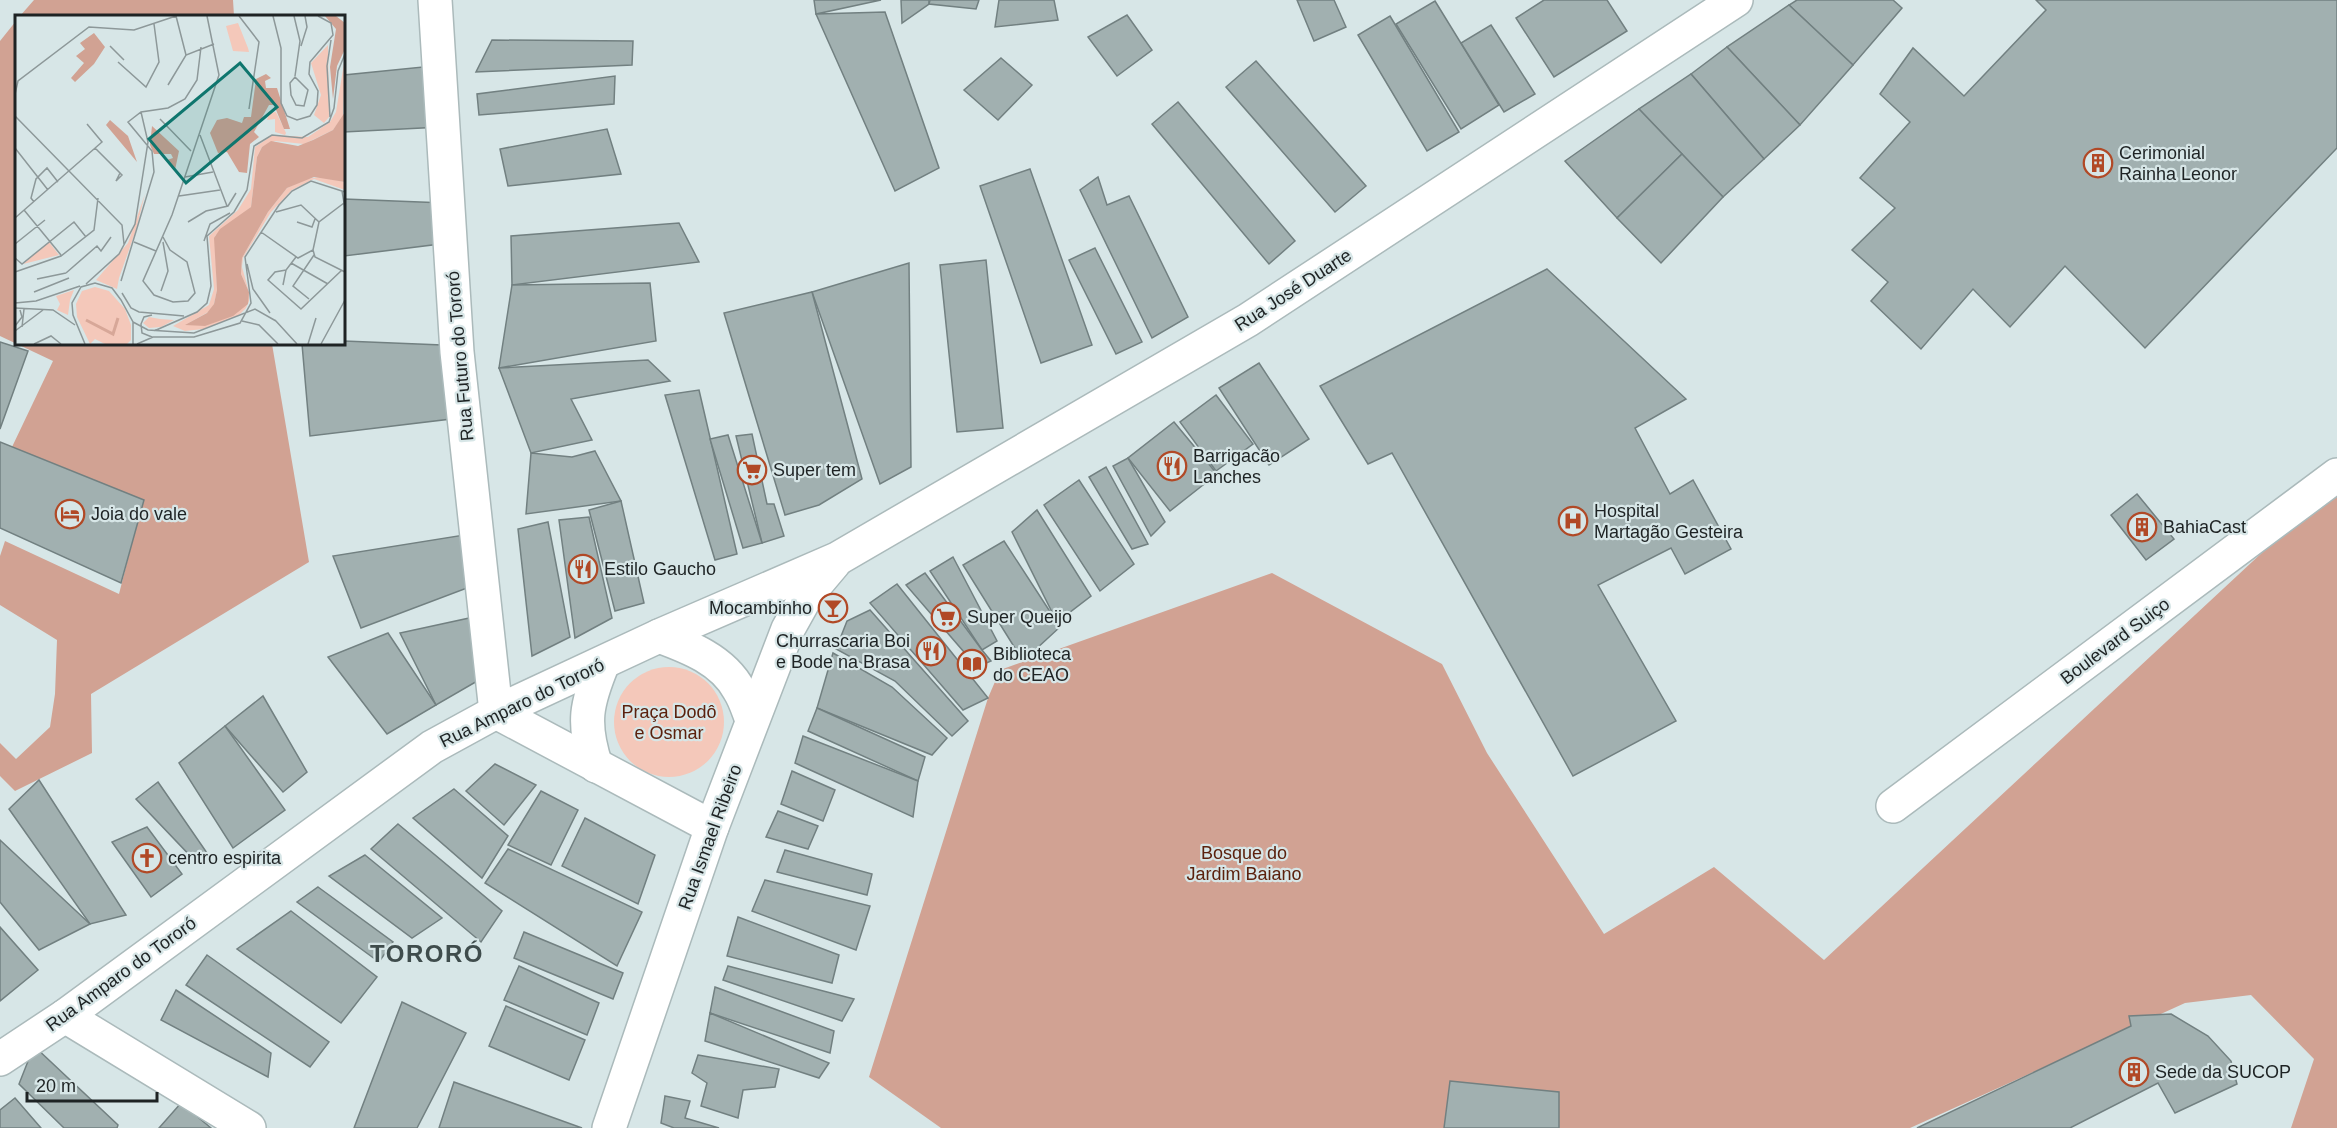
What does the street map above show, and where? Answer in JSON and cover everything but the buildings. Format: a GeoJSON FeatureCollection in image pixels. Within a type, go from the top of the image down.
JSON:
{"type":"FeatureCollection","features":[{"type":"Feature","properties":{"kind":"street","name":"Rua Futuro do Tororó"},"geometry":{"type":"LineString","coordinates":[[435,0],[457,352],[496,712]]}},
{"type":"Feature","properties":{"kind":"street","name":"Rua José Duarte"},"geometry":{"type":"LineString","coordinates":[[837,560],[1248,320],[1736,0]]}},
{"type":"Feature","properties":{"kind":"street","name":"Boulevard Suiço"},"geometry":{"type":"LineString","coordinates":[[1893,806],[2337,475]]}},
{"type":"Feature","properties":{"kind":"street","name":"Rua Amparo do Tororó"},"geometry":{"type":"LineString","coordinates":[[0,1059],[64,1016],[432,747],[496,712],[658,636],[837,560]]}},
{"type":"Feature","properties":{"kind":"street","name":"Rua Ismael Ribeiro"},"geometry":{"type":"LineString","coordinates":[[609,1128],[712,827],[788,629],[807,595],[837,560]]}},
{"type":"Feature","properties":{"kind":"street"},"geometry":{"type":"LineString","coordinates":[[658,636],[690,647],[718,664],[739,688],[752,720]]}},
{"type":"Feature","properties":{"kind":"street"},"geometry":{"type":"LineString","coordinates":[[597,766],[588,741],[587,716],[590,693],[603,663]]}},
{"type":"Feature","properties":{"kind":"street"},"geometry":{"type":"LineString","coordinates":[[496,712],[712,827]]}},
{"type":"Feature","properties":{"kind":"street"},"geometry":{"type":"LineString","coordinates":[[64,1016],[249,1128]]}},
{"type":"Feature","properties":{"kind":"green space"},"geometry":{"type":"Polygon","coordinates":[[[34,0],[233,0],[234,15],[21,15],[34,0]]]}},
{"type":"Feature","properties":{"kind":"green space"},"geometry":{"type":"Polygon","coordinates":[[[15,22],[15,344],[0,336],[0,41],[15,22]]]}},
{"type":"Feature","properties":{"kind":"green space"},"geometry":{"type":"Polygon","coordinates":[[[19,345],[272,345],[309,562],[91,694],[92,753],[15,791],[0,776],[0,743],[16,759],[50,727],[55,694],[57,640],[0,605],[0,556],[5,541],[119,594],[143,500],[12,447],[53,361],[19,345]]]}},
{"type":"Feature","properties":{"kind":"green space","name":"Bosque do Jardim Baiano"},"geometry":{"type":"Polygon","coordinates":[[[2337,483],[2337,1128],[2291,1128],[2314,1059],[2251,995],[2185,1003],[1910,1128],[941,1128],[869,1077],[988,698],[1000,670],[1272,573],[1442,664],[1487,753],[1604,934],[1714,867],[1824,960],[2337,483]]]}},
{"type":"Feature","properties":{"kind":"green space","name":"Praça Dodô e Osmar"},"geometry":{"type":"Polygon","coordinates":[[[669,667],[690,671],[708,683],[720,701],[724,722],[720,743],[708,761],[690,773],[669,777],[648,773],[630,761],[618,743],[614,722],[618,701],[630,683],[648,671],[669,667]]]}},
{"type":"Feature","properties":{"kind":"place","name":"Cerimonial Rainha Leonor"},"geometry":{"type":"Point","coordinates":[2098,163]}},
{"type":"Feature","properties":{"kind":"place","name":"Barrigacão Lanches"},"geometry":{"type":"Point","coordinates":[1172,466]}},
{"type":"Feature","properties":{"kind":"place","name":"Super tem"},"geometry":{"type":"Point","coordinates":[752,470]}},
{"type":"Feature","properties":{"kind":"place","name":"Joia do vale"},"geometry":{"type":"Point","coordinates":[70,514]}},
{"type":"Feature","properties":{"kind":"place","name":"Hospital Martagão Gesteira"},"geometry":{"type":"Point","coordinates":[1573,521]}},
{"type":"Feature","properties":{"kind":"place","name":"BahiaCast"},"geometry":{"type":"Point","coordinates":[2142,527]}},
{"type":"Feature","properties":{"kind":"place","name":"Estilo Gaucho"},"geometry":{"type":"Point","coordinates":[583,569]}},
{"type":"Feature","properties":{"kind":"place","name":"Mocambinho"},"geometry":{"type":"Point","coordinates":[833,608]}},
{"type":"Feature","properties":{"kind":"place","name":"Super Queijo"},"geometry":{"type":"Point","coordinates":[946,617]}},
{"type":"Feature","properties":{"kind":"place","name":"Churrascaria Boi e Bode na Brasa"},"geometry":{"type":"Point","coordinates":[931,651]}},
{"type":"Feature","properties":{"kind":"place","name":"Biblioteca do CEAO"},"geometry":{"type":"Point","coordinates":[972,664]}},
{"type":"Feature","properties":{"kind":"place","name":"centro espirita"},"geometry":{"type":"Point","coordinates":[147,858]}},
{"type":"Feature","properties":{"kind":"place","name":"Sede da SUCOP"},"geometry":{"type":"Point","coordinates":[2134,1072]}},
{"type":"Feature","properties":{"kind":"district","name":"TORORÓ"},"geometry":{"type":"Point","coordinates":[427,954]}}]}
